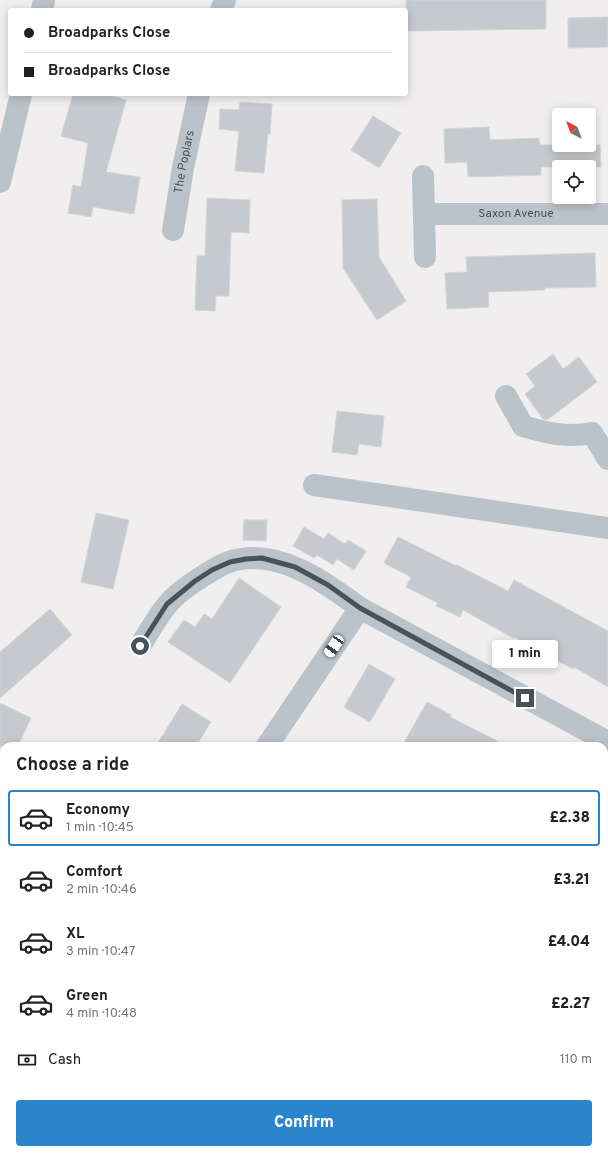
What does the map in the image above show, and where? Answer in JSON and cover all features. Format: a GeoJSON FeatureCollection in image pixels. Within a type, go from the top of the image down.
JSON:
{"type":"FeatureCollection","features":[{"type":"Feature","properties":{"kind":"street"},"geometry":{"type":"LineString","coordinates":[[0,182],[21,96]]}},
{"type":"Feature","properties":{"kind":"street","name":"The Poplars"},"geometry":{"type":"LineString","coordinates":[[173,230],[183,168],[199,96]]}},
{"type":"Feature","properties":{"kind":"street"},"geometry":{"type":"LineString","coordinates":[[423,176],[425,257]]}},
{"type":"Feature","properties":{"kind":"street","name":"Saxon Avenue"},"geometry":{"type":"LineString","coordinates":[[424,214],[608,214]]}},
{"type":"Feature","properties":{"kind":"street"},"geometry":{"type":"LineString","coordinates":[[506,396],[523,426],[544,432],[578,436],[592,433],[608,459]]}},
{"type":"Feature","properties":{"kind":"street"},"geometry":{"type":"LineString","coordinates":[[314,485],[608,528]]}},
{"type":"Feature","properties":{"kind":"street"},"geometry":{"type":"LineString","coordinates":[[140,646],[167,604],[195,581],[212,570],[230,562],[262,558],[295,567],[328,585],[360,608],[608,742]]}},
{"type":"Feature","properties":{"kind":"street"},"geometry":{"type":"LineString","coordinates":[[270,742],[360,608]]}},
{"type":"Feature","properties":{"kind":"building"},"geometry":{"type":"Polygon","coordinates":[[[406,0],[546,0],[546,29],[408,31],[408,8],[406,8],[406,0]]]}},
{"type":"Feature","properties":{"kind":"building"},"geometry":{"type":"Polygon","coordinates":[[[608,17],[608,47],[568,48],[568,18],[608,17]]]}},
{"type":"Feature","properties":{"kind":"building"},"geometry":{"type":"Polygon","coordinates":[[[72,96],[113,96],[126,100],[106,172],[140,177],[134,214],[93,207],[91,217],[68,213],[73,185],[81,187],[88,143],[61,136],[72,96]]]}},
{"type":"Feature","properties":{"kind":"building"},"geometry":{"type":"Polygon","coordinates":[[[240,102],[272,104],[270,134],[268,133],[264,173],[235,171],[239,131],[219,129],[220,109],[239,110],[240,102]]]}},
{"type":"Feature","properties":{"kind":"building"},"geometry":{"type":"Polygon","coordinates":[[[373,116],[401,133],[379,168],[351,150],[373,116]]]}},
{"type":"Feature","properties":{"kind":"building"},"geometry":{"type":"Polygon","coordinates":[[[489,127],[490,140],[539,138],[540,145],[552,145],[552,152],[596,152],[596,145],[600,145],[601,167],[596,167],[596,160],[552,160],[552,167],[541,167],[541,175],[468,177],[467,162],[445,163],[444,129],[489,127]]]}},
{"type":"Feature","properties":{"kind":"building"},"geometry":{"type":"Polygon","coordinates":[[[207,198],[250,200],[249,233],[231,232],[229,296],[216,296],[215,311],[195,310],[197,256],[205,256],[207,198]]]}},
{"type":"Feature","properties":{"kind":"building"},"geometry":{"type":"Polygon","coordinates":[[[377,199],[379,257],[406,301],[377,320],[343,268],[342,200],[377,199]]]}},
{"type":"Feature","properties":{"kind":"building"},"geometry":{"type":"Polygon","coordinates":[[[595,253],[596,287],[545,288],[545,290],[488,292],[489,307],[447,309],[445,273],[467,272],[466,257],[595,253]]]}},
{"type":"Feature","properties":{"kind":"building"},"geometry":{"type":"Polygon","coordinates":[[[553,354],[563,369],[579,357],[597,382],[547,420],[543,419],[525,394],[535,386],[526,374],[553,354]]]}},
{"type":"Feature","properties":{"kind":"building"},"geometry":{"type":"Polygon","coordinates":[[[337,411],[384,416],[381,447],[359,444],[357,455],[332,452],[337,411]]]}},
{"type":"Feature","properties":{"kind":"building"},"geometry":{"type":"Polygon","coordinates":[[[96,513],[129,520],[113,589],[81,582],[96,513]]]}},
{"type":"Feature","properties":{"kind":"building"},"geometry":{"type":"Polygon","coordinates":[[[244,520],[267,520],[266,541],[243,540],[244,520]]]}},
{"type":"Feature","properties":{"kind":"building"},"geometry":{"type":"Polygon","coordinates":[[[304,527],[324,539],[328,533],[345,544],[348,540],[366,551],[354,570],[337,559],[333,565],[317,555],[314,558],[293,546],[304,527]]]}},
{"type":"Feature","properties":{"kind":"building"},"geometry":{"type":"Polygon","coordinates":[[[398,537],[508,591],[514,580],[608,631],[608,687],[574,667],[573,669],[463,610],[460,617],[436,606],[438,603],[406,587],[411,577],[384,563],[398,537]]]}},
{"type":"Feature","properties":{"kind":"building"},"geometry":{"type":"Polygon","coordinates":[[[239,578],[281,607],[230,683],[168,642],[184,620],[195,627],[204,614],[212,619],[239,578]]]}},
{"type":"Feature","properties":{"kind":"building"},"geometry":{"type":"Polygon","coordinates":[[[50,609],[72,635],[0,698],[0,652],[50,609]]]}},
{"type":"Feature","properties":{"kind":"building"},"geometry":{"type":"Polygon","coordinates":[[[369,664],[395,679],[370,722],[344,707],[369,664]]]}},
{"type":"Feature","properties":{"kind":"building"},"geometry":{"type":"Polygon","coordinates":[[[427,702],[451,715],[450,717],[499,742],[404,742],[427,702]]]}},
{"type":"Feature","properties":{"kind":"building"},"geometry":{"type":"Polygon","coordinates":[[[0,703],[31,718],[20,742],[0,742],[0,703]]]}},
{"type":"Feature","properties":{"kind":"building"},"geometry":{"type":"Polygon","coordinates":[[[182,704],[211,722],[198,742],[158,742],[182,704]]]}},
{"type":"Feature","properties":{"kind":"route"},"geometry":{"type":"LineString","coordinates":[[140,646],[167,604],[195,581],[212,570],[230,562],[262,558],[295,567],[328,585],[360,608],[525,698]]}}]}
